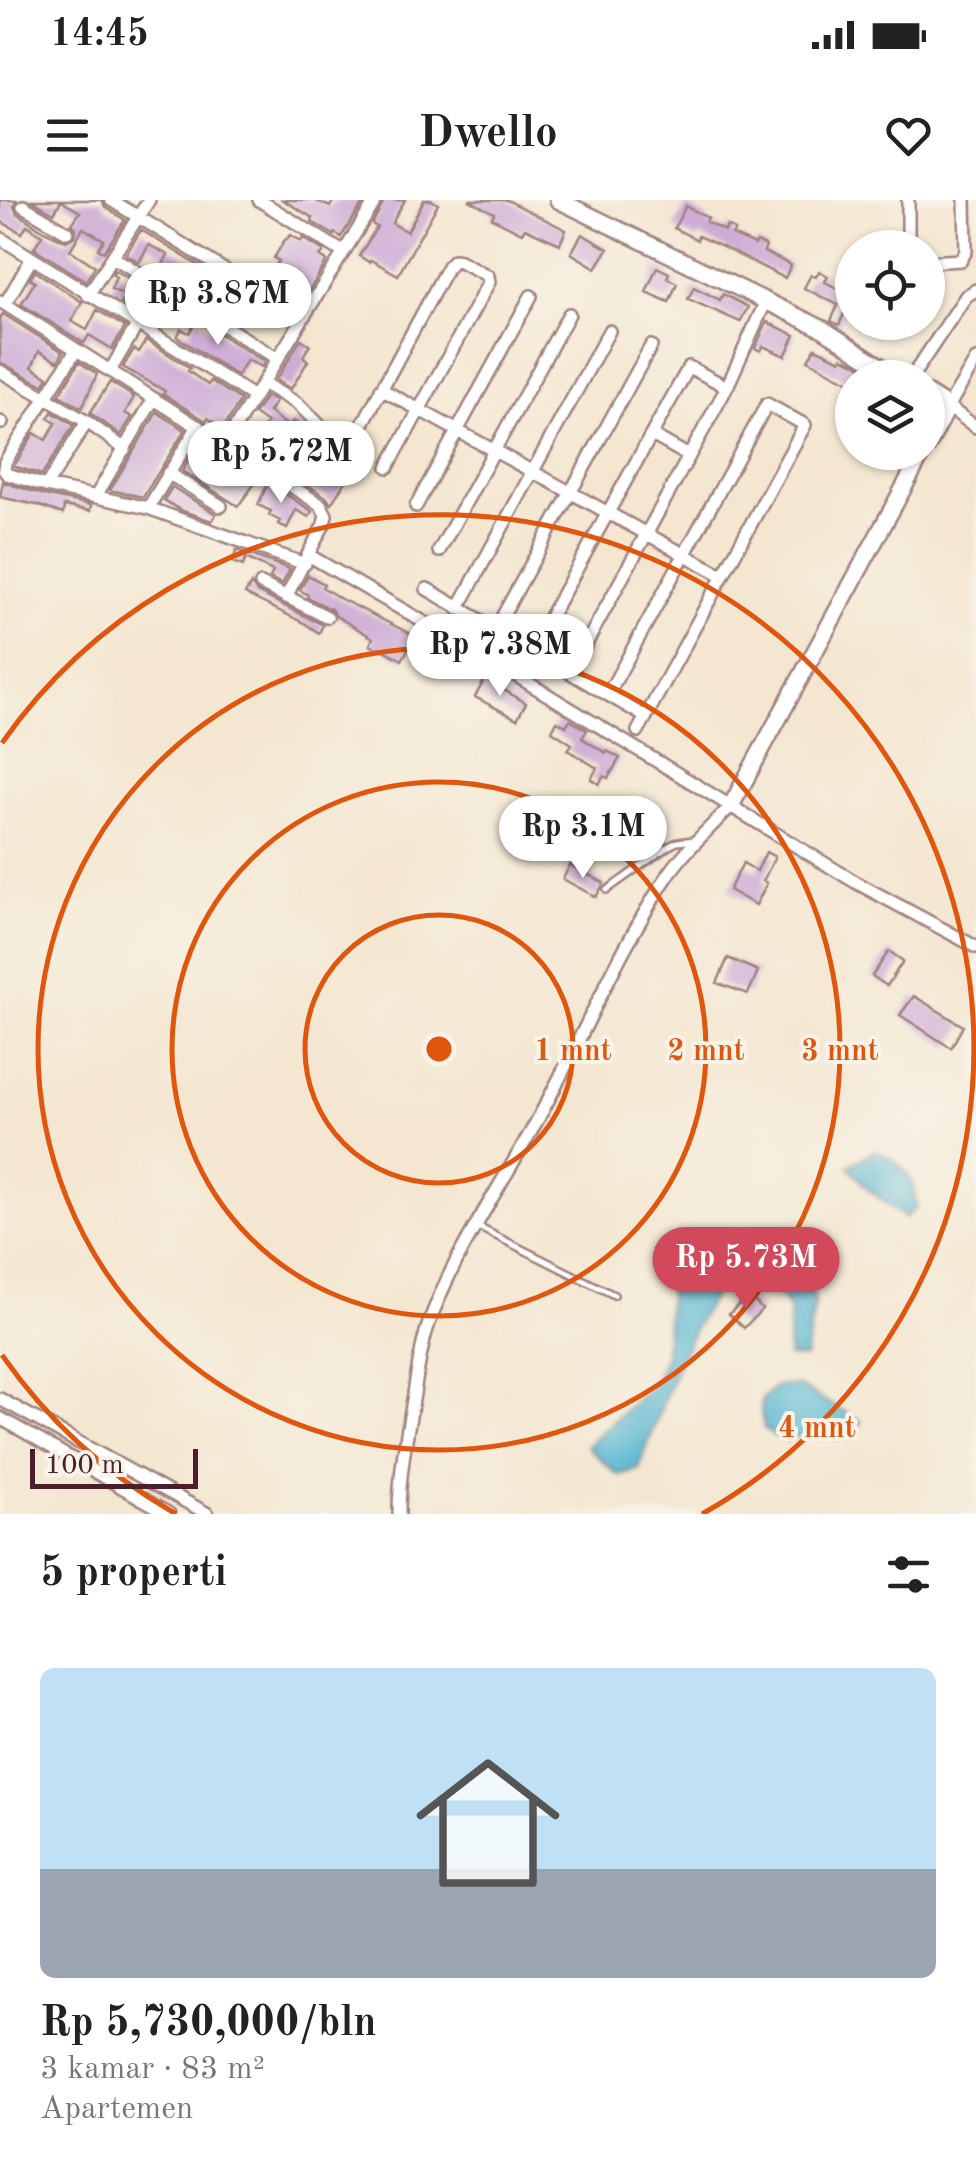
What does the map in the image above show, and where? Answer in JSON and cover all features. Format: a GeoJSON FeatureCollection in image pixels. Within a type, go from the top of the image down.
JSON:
{"type":"FeatureCollection","features":[{"type":"Feature","properties":{"kind":"street"},"geometry":{"type":"LineString","coordinates":[[112,200],[302,318]]}},
{"type":"Feature","properties":{"kind":"street"},"geometry":{"type":"LineString","coordinates":[[88,296],[149,200]]}},
{"type":"Feature","properties":{"kind":"street"},"geometry":{"type":"LineString","coordinates":[[260,200],[343,252]]}},
{"type":"Feature","properties":{"kind":"street"},"geometry":{"type":"LineString","coordinates":[[558,200],[823,329],[871,360]]}},
{"type":"Feature","properties":{"kind":"street"},"geometry":{"type":"LineString","coordinates":[[908,200],[908,230]]}},
{"type":"Feature","properties":{"kind":"street"},"geometry":{"type":"LineString","coordinates":[[945,261],[961,260],[966,251],[964,200]]}},
{"type":"Feature","properties":{"kind":"street"},"geometry":{"type":"LineString","coordinates":[[225,444],[371,202]]}},
{"type":"Feature","properties":{"kind":"street"},"geometry":{"type":"LineString","coordinates":[[23,207],[66,232]]}},
{"type":"Feature","properties":{"kind":"street"},"geometry":{"type":"LineString","coordinates":[[0,238],[254,397]]}},
{"type":"Feature","properties":{"kind":"street"},"geometry":{"type":"LineString","coordinates":[[113,257],[278,358]]}},
{"type":"Feature","properties":{"kind":"street"},"geometry":{"type":"LineString","coordinates":[[32,258],[2,303],[321,505],[326,514],[324,524],[286,597]]}},
{"type":"Feature","properties":{"kind":"street"},"geometry":{"type":"LineString","coordinates":[[360,429],[448,266],[454,260],[482,271],[488,282],[388,468]]}},
{"type":"Feature","properties":{"kind":"street"},"geometry":{"type":"LineString","coordinates":[[110,371],[160,286]]}},
{"type":"Feature","properties":{"kind":"street"},"geometry":{"type":"LineString","coordinates":[[922,360],[966,296],[976,290]]}},
{"type":"Feature","properties":{"kind":"street"},"geometry":{"type":"LineString","coordinates":[[416,506],[531,296]]}},
{"type":"Feature","properties":{"kind":"street"},"geometry":{"type":"LineString","coordinates":[[570,673],[727,387],[766,301]]}},
{"type":"Feature","properties":{"kind":"street"},"geometry":{"type":"LineString","coordinates":[[439,552],[569,314]]}},
{"type":"Feature","properties":{"kind":"street"},"geometry":{"type":"LineString","coordinates":[[458,609],[609,331]]}},
{"type":"Feature","properties":{"kind":"street"},"geometry":{"type":"LineString","coordinates":[[495,630],[651,346]]}},
{"type":"Feature","properties":{"kind":"street"},"geometry":{"type":"LineString","coordinates":[[76,350],[5,462],[7,474],[148,508],[308,560],[520,678],[857,883],[976,947]]}},
{"type":"Feature","properties":{"kind":"street"},"geometry":{"type":"LineString","coordinates":[[945,413],[976,360]]}},
{"type":"Feature","properties":{"kind":"street"},"geometry":{"type":"LineString","coordinates":[[531,651],[689,367],[727,387]]}},
{"type":"Feature","properties":{"kind":"street"},"geometry":{"type":"LineString","coordinates":[[0,370],[126,449]]}},
{"type":"Feature","properties":{"kind":"street"},"geometry":{"type":"LineString","coordinates":[[263,382],[298,404],[346,451]]}},
{"type":"Feature","properties":{"kind":"street"},"geometry":{"type":"LineString","coordinates":[[381,389],[722,575]]}},
{"type":"Feature","properties":{"kind":"street"},"geometry":{"type":"LineString","coordinates":[[96,496],[154,400]]}},
{"type":"Feature","properties":{"kind":"street"},"geometry":{"type":"LineString","coordinates":[[608,694],[767,404],[805,425],[638,731]]}},
{"type":"Feature","properties":{"kind":"street"},"geometry":{"type":"LineString","coordinates":[[945,405],[976,427]]}},
{"type":"Feature","properties":{"kind":"street"},"geometry":{"type":"LineString","coordinates":[[46,486],[87,422]]}},
{"type":"Feature","properties":{"kind":"street"},"geometry":{"type":"LineString","coordinates":[[148,508],[198,426]]}},
{"type":"Feature","properties":{"kind":"street"},"geometry":{"type":"LineString","coordinates":[[652,435],[689,456]]}},
{"type":"Feature","properties":{"kind":"street"},"geometry":{"type":"LineString","coordinates":[[399,1514],[418,1363],[438,1299],[666,877],[731,806],[913,470]]}},
{"type":"Feature","properties":{"kind":"street"},"geometry":{"type":"LineString","coordinates":[[168,474],[221,506]]}},
{"type":"Feature","properties":{"kind":"street"},"geometry":{"type":"LineString","coordinates":[[261,584],[327,617]]}},
{"type":"Feature","properties":{"kind":"street"},"geometry":{"type":"LineString","coordinates":[[427,589],[646,717]]}},
{"type":"Feature","properties":{"kind":"street"},"geometry":{"type":"LineString","coordinates":[[0,1399],[208,1514]]}},
{"type":"Feature","properties":{"kind":"street"},"geometry":{"type":"LineString","coordinates":[[0,1418],[170,1514]]}},
{"type":"Feature","properties":{"kind":"street"},"geometry":{"type":"LineString","coordinates":[[81,1464],[89,1448]]}},
{"type":"Feature","properties":{"kind":"lane"},"geometry":{"type":"LineString","coordinates":[[607,890],[668,846],[698,840]]}},
{"type":"Feature","properties":{"kind":"lane"},"geometry":{"type":"LineString","coordinates":[[476,1226],[614,1295]]}},
{"type":"Feature","properties":{"kind":"water"},"geometry":{"type":"Polygon","coordinates":[[[876,1150],[901,1166],[910,1179],[916,1208],[905,1218],[868,1189],[849,1166],[876,1150]]]}},
{"type":"Feature","properties":{"kind":"water"},"geometry":{"type":"Polygon","coordinates":[[[792,1234],[815,1301],[805,1358],[788,1357],[790,1311],[772,1284],[732,1270],[689,1340],[639,1469],[618,1475],[587,1446],[655,1382],[665,1356],[670,1264],[680,1253],[751,1237],[792,1234]]]}},
{"type":"Feature","properties":{"kind":"water"},"geometry":{"type":"Polygon","coordinates":[[[776,1386],[798,1386],[861,1421],[854,1438],[801,1436],[785,1440],[774,1436],[764,1428],[761,1412],[762,1399],[776,1386]]]}},
{"type":"Feature","properties":{"kind":"building"},"geometry":{"type":"Polygon","coordinates":[[[0,200],[16,200],[17,213],[66,241],[75,236],[72,224],[80,212],[61,201],[54,213],[31,200],[102,200],[105,207],[125,220],[104,252],[98,249],[104,240],[83,228],[70,250],[95,266],[86,281],[34,248],[42,235],[27,225],[22,233],[0,221],[0,200]]]}},
{"type":"Feature","properties":{"kind":"building"},"geometry":{"type":"Polygon","coordinates":[[[283,200],[314,200],[330,207],[334,200],[364,202],[341,237],[283,200]]]}},
{"type":"Feature","properties":{"kind":"building"},"geometry":{"type":"Polygon","coordinates":[[[385,200],[405,200],[392,223],[407,232],[424,200],[438,204],[398,275],[359,256],[377,227],[372,224],[385,200]]]}},
{"type":"Feature","properties":{"kind":"building"},"geometry":{"type":"Polygon","coordinates":[[[469,200],[507,200],[566,230],[560,244],[525,228],[522,233],[492,218],[494,213],[469,200]]]}},
{"type":"Feature","properties":{"kind":"building"},"geometry":{"type":"Polygon","coordinates":[[[686,206],[708,218],[706,222],[725,231],[727,226],[735,230],[732,235],[766,246],[764,252],[791,265],[785,278],[674,228],[686,206]]]}},
{"type":"Feature","properties":{"kind":"building"},"geometry":{"type":"Polygon","coordinates":[[[141,230],[214,275],[212,279],[202,273],[191,294],[158,274],[168,255],[149,245],[139,262],[126,254],[141,230]]]}},
{"type":"Feature","properties":{"kind":"building"},"geometry":{"type":"Polygon","coordinates":[[[582,234],[608,249],[596,268],[571,253],[582,234]]]}},
{"type":"Feature","properties":{"kind":"building"},"geometry":{"type":"Polygon","coordinates":[[[291,235],[324,251],[320,257],[327,261],[300,306],[267,280],[279,261],[274,258],[291,235]]]}},
{"type":"Feature","properties":{"kind":"building"},"geometry":{"type":"Polygon","coordinates":[[[657,267],[677,283],[669,302],[646,292],[657,267]]]}},
{"type":"Feature","properties":{"kind":"building"},"geometry":{"type":"Polygon","coordinates":[[[115,270],[147,289],[134,311],[121,302],[125,295],[111,289],[115,270]]]}},
{"type":"Feature","properties":{"kind":"building"},"geometry":{"type":"Polygon","coordinates":[[[35,271],[82,302],[71,321],[87,330],[97,310],[125,327],[112,349],[89,335],[84,343],[21,304],[35,282],[30,279],[35,271]]]}},
{"type":"Feature","properties":{"kind":"building"},"geometry":{"type":"Polygon","coordinates":[[[819,271],[828,276],[825,282],[835,287],[835,304],[804,288],[811,275],[816,277],[819,271]]]}},
{"type":"Feature","properties":{"kind":"building"},"geometry":{"type":"Polygon","coordinates":[[[694,287],[720,300],[723,294],[748,307],[740,322],[688,299],[694,287]]]}},
{"type":"Feature","properties":{"kind":"building"},"geometry":{"type":"Polygon","coordinates":[[[3,314],[63,352],[58,361],[39,351],[32,367],[48,377],[43,385],[0,362],[3,314]]]}},
{"type":"Feature","properties":{"kind":"building"},"geometry":{"type":"Polygon","coordinates":[[[197,320],[265,362],[262,367],[247,360],[237,376],[177,337],[181,329],[189,333],[197,320]]]}},
{"type":"Feature","properties":{"kind":"building"},"geometry":{"type":"Polygon","coordinates":[[[767,322],[795,335],[785,356],[763,346],[761,351],[755,348],[767,322]]]}},
{"type":"Feature","properties":{"kind":"building"},"geometry":{"type":"Polygon","coordinates":[[[301,339],[310,345],[303,356],[308,361],[291,389],[276,380],[301,339]]]}},
{"type":"Feature","properties":{"kind":"building"},"geometry":{"type":"Polygon","coordinates":[[[146,340],[190,368],[188,371],[208,385],[211,381],[241,400],[223,429],[123,367],[134,349],[139,352],[146,340]]]}},
{"type":"Feature","properties":{"kind":"building"},"geometry":{"type":"Polygon","coordinates":[[[815,348],[841,360],[835,360],[835,374],[808,360],[815,348]]]}},
{"type":"Feature","properties":{"kind":"building"},"geometry":{"type":"Polygon","coordinates":[[[79,362],[97,374],[82,408],[59,395],[79,362]]]}},
{"type":"Feature","properties":{"kind":"building"},"geometry":{"type":"Polygon","coordinates":[[[110,382],[134,397],[125,413],[132,417],[121,435],[90,413],[110,382]]]}},
{"type":"Feature","properties":{"kind":"building"},"geometry":{"type":"Polygon","coordinates":[[[266,396],[276,401],[269,412],[289,427],[293,421],[322,440],[340,458],[354,463],[341,480],[345,482],[331,504],[288,473],[295,460],[281,451],[271,462],[242,444],[249,433],[258,438],[267,423],[254,414],[266,396]]]}},
{"type":"Feature","properties":{"kind":"building"},"geometry":{"type":"Polygon","coordinates":[[[52,412],[74,425],[42,475],[14,466],[34,433],[46,440],[56,423],[48,418],[52,412]]]}},
{"type":"Feature","properties":{"kind":"building"},"geometry":{"type":"Polygon","coordinates":[[[157,412],[185,430],[143,497],[110,490],[157,412]]]}},
{"type":"Feature","properties":{"kind":"building"},"geometry":{"type":"Polygon","coordinates":[[[199,442],[219,453],[207,477],[217,483],[230,463],[259,478],[238,506],[182,471],[199,442]]]}},
{"type":"Feature","properties":{"kind":"building"},"geometry":{"type":"Polygon","coordinates":[[[3,482],[91,505],[90,511],[64,506],[63,514],[0,497],[3,482]]]}},
{"type":"Feature","properties":{"kind":"building"},"geometry":{"type":"Polygon","coordinates":[[[268,483],[312,511],[309,517],[296,510],[287,528],[278,524],[280,521],[269,515],[271,511],[258,505],[268,483]]]}},
{"type":"Feature","properties":{"kind":"building"},"geometry":{"type":"Polygon","coordinates":[[[172,487],[216,514],[212,521],[164,500],[172,487]]]}},
{"type":"Feature","properties":{"kind":"building"},"geometry":{"type":"Polygon","coordinates":[[[237,550],[290,569],[282,584],[270,578],[273,571],[246,558],[243,566],[232,562],[237,550]]]}},
{"type":"Feature","properties":{"kind":"building"},"geometry":{"type":"Polygon","coordinates":[[[308,575],[341,599],[415,636],[402,660],[370,645],[373,638],[307,597],[300,590],[308,575]]]}},
{"type":"Feature","properties":{"kind":"building"},"geometry":{"type":"Polygon","coordinates":[[[251,584],[257,592],[323,625],[319,633],[245,594],[251,584]]]}},
{"type":"Feature","properties":{"kind":"building"},"geometry":{"type":"Polygon","coordinates":[[[485,679],[526,703],[517,719],[475,697],[485,679]]]}},
{"type":"Feature","properties":{"kind":"building"},"geometry":{"type":"Polygon","coordinates":[[[570,720],[587,730],[582,738],[620,758],[608,778],[604,776],[599,784],[591,779],[597,768],[568,750],[572,744],[552,731],[557,721],[566,726],[570,720]]]}},
{"type":"Feature","properties":{"kind":"building"},"geometry":{"type":"Polygon","coordinates":[[[766,852],[775,857],[756,905],[729,890],[743,863],[757,871],[766,852]]]}},
{"type":"Feature","properties":{"kind":"building"},"geometry":{"type":"Polygon","coordinates":[[[570,865],[604,883],[596,897],[563,879],[570,865]]]}},
{"type":"Feature","properties":{"kind":"building"},"geometry":{"type":"Polygon","coordinates":[[[889,951],[903,961],[887,986],[872,976],[889,951]]]}},
{"type":"Feature","properties":{"kind":"building"},"geometry":{"type":"Polygon","coordinates":[[[728,958],[758,971],[748,994],[717,983],[728,958]]]}},
{"type":"Feature","properties":{"kind":"building"},"geometry":{"type":"Polygon","coordinates":[[[914,996],[963,1026],[951,1048],[900,1015],[914,996]]]}},
{"type":"Feature","properties":{"kind":"building"},"geometry":{"type":"Polygon","coordinates":[[[748,1295],[762,1309],[744,1328],[729,1314],[748,1295]]]}}]}
